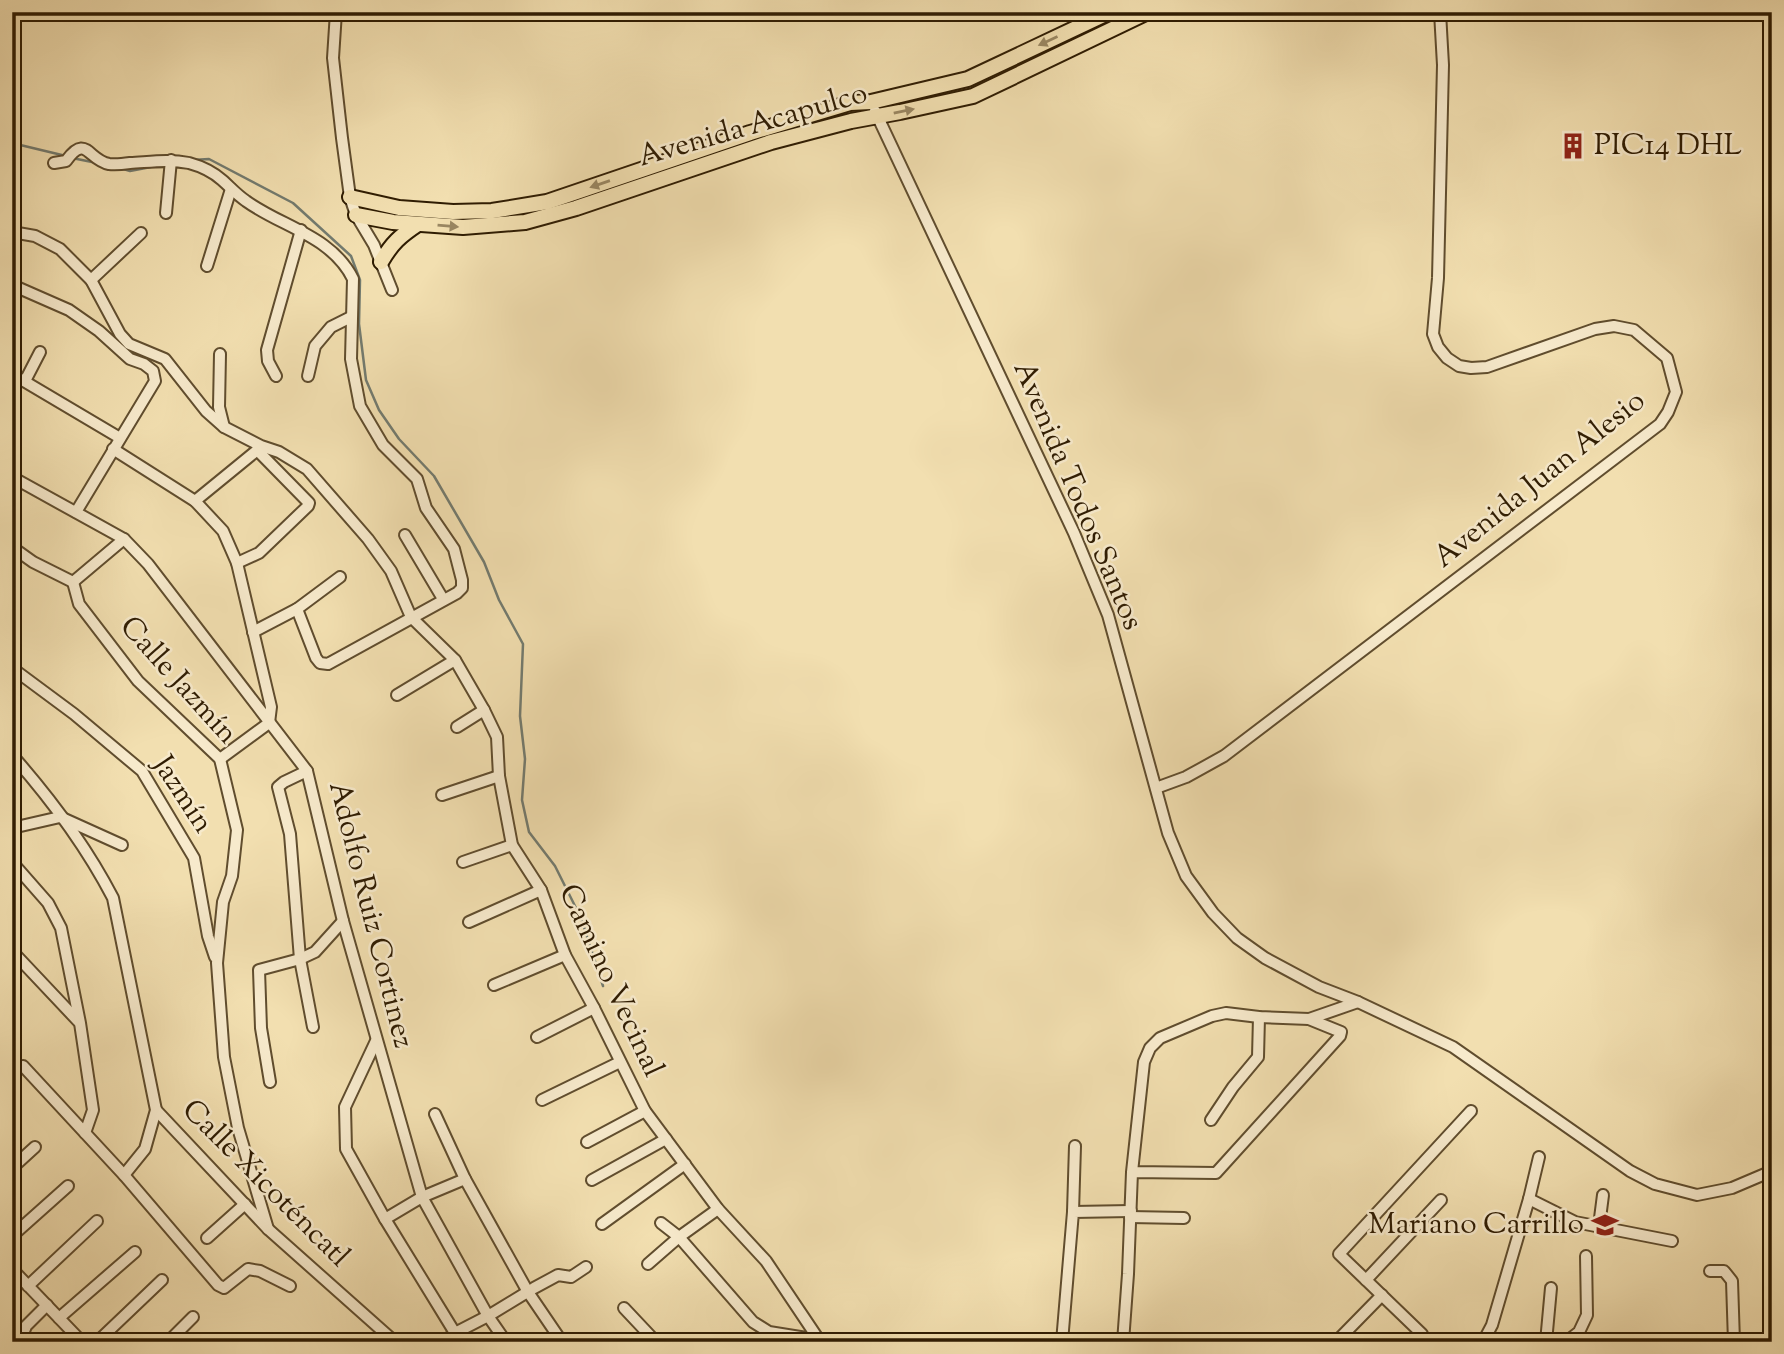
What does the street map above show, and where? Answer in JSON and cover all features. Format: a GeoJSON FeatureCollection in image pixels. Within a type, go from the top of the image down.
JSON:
{"type":"FeatureCollection","features":[{"type":"Feature","properties":{"kind":"main road","name":"Avenida Acapulco"},"geometry":{"type":"LineString","coordinates":[[350,197],[398,208],[453,212],[492,211],[547,202],[750,133],[850,103],[871,102],[968,79],[1110,12]]}},
{"type":"Feature","properties":{"kind":"main road","name":"Avenida Acapulco"},"geometry":{"type":"LineString","coordinates":[[356,215],[393,222],[463,228],[525,222],[576,208],[771,142],[851,121],[973,96],[1148,12]]}},
{"type":"Feature","properties":{"kind":"main road"},"geometry":{"type":"LineString","coordinates":[[381,262],[391,245],[418,224]]}},
{"type":"Feature","properties":{"kind":"street"},"geometry":{"type":"LineString","coordinates":[[336,12],[334,58],[350,197],[356,215],[374,245],[392,290]]}},
{"type":"Feature","properties":{"kind":"street","name":"Avenida Juan Alesio"},"geometry":{"type":"LineString","coordinates":[[1156,788],[1186,777],[1224,756],[1466,572],[1660,424],[1676,392],[1667,358],[1634,330],[1614,326],[1595,329],[1487,367],[1459,366],[1447,358],[1438,347],[1433,334],[1438,257],[1443,65],[1440,12]]}},
{"type":"Feature","properties":{"kind":"street","name":"Avenida Todos Santos"},"geometry":{"type":"LineString","coordinates":[[871,102],[1074,533],[1108,615],[1168,833],[1186,876],[1213,913],[1237,938],[1265,958],[1319,986],[1453,1047],[1630,1171],[1655,1184],[1697,1195],[1732,1188],[1772,1171]]}},
{"type":"Feature","properties":{"kind":"street"},"geometry":{"type":"LineString","coordinates":[[54,163],[66,161],[75,149],[80,148],[105,164],[171,160],[191,164],[221,178],[247,202],[301,230],[334,253],[353,279],[351,359],[360,406],[383,445],[417,479],[426,508],[454,549],[462,588],[328,664],[320,663],[316,658],[297,609]]}},
{"type":"Feature","properties":{"kind":"street"},"geometry":{"type":"LineString","coordinates":[[166,213],[171,160]]}},
{"type":"Feature","properties":{"kind":"street"},"geometry":{"type":"LineString","coordinates":[[207,266],[230,189]]}},
{"type":"Feature","properties":{"kind":"street"},"geometry":{"type":"LineString","coordinates":[[276,376],[268,361],[267,350],[301,230]]}},
{"type":"Feature","properties":{"kind":"street","name":"Camino Vecinal"},"geometry":{"type":"LineString","coordinates":[[12,233],[35,236],[53,245],[71,259],[91,280],[120,334],[130,344],[165,359],[206,411],[224,427],[259,448],[279,452],[307,469],[368,539],[391,571],[411,617],[455,660],[484,710],[497,737],[499,776],[512,845],[541,890],[565,955],[645,1111],[718,1209],[766,1261],[821,1341]]}},
{"type":"Feature","properties":{"kind":"street"},"geometry":{"type":"LineString","coordinates":[[91,280],[141,233]]}},
{"type":"Feature","properties":{"kind":"street"},"geometry":{"type":"LineString","coordinates":[[12,285],[69,310],[99,331],[130,359],[153,371],[155,381],[76,512]]}},
{"type":"Feature","properties":{"kind":"street"},"geometry":{"type":"LineString","coordinates":[[308,376],[315,346],[331,327],[351,317]]}},
{"type":"Feature","properties":{"kind":"street"},"geometry":{"type":"LineString","coordinates":[[24,381],[40,352]]}},
{"type":"Feature","properties":{"kind":"street"},"geometry":{"type":"LineString","coordinates":[[220,354],[219,407],[224,427]]}},
{"type":"Feature","properties":{"kind":"street"},"geometry":{"type":"LineString","coordinates":[[12,374],[120,438]]}},
{"type":"Feature","properties":{"kind":"street"},"geometry":{"type":"LineString","coordinates":[[195,501],[259,448],[307,500],[308,506],[259,553],[237,563]]}},
{"type":"Feature","properties":{"kind":"street"},"geometry":{"type":"LineString","coordinates":[[113,449],[195,501],[223,531],[237,563],[271,707],[269,723],[220,759]]}},
{"type":"Feature","properties":{"kind":"street","name":"Adolfo Ruiz Cortinez"},"geometry":{"type":"LineString","coordinates":[[12,477],[124,539],[148,564],[307,771],[342,921],[422,1198],[488,1316],[506,1342]]}},
{"type":"Feature","properties":{"kind":"street"},"geometry":{"type":"LineString","coordinates":[[405,535],[443,599]]}},
{"type":"Feature","properties":{"kind":"street"},"geometry":{"type":"LineString","coordinates":[[12,547],[33,562],[73,582],[124,539]]}},
{"type":"Feature","properties":{"kind":"street"},"geometry":{"type":"LineString","coordinates":[[253,632],[297,609],[340,577]]}},
{"type":"Feature","properties":{"kind":"street","name":"Calle Jazmín"},"geometry":{"type":"LineString","coordinates":[[73,582],[79,604],[138,681],[220,759],[237,831],[232,876],[223,902],[217,963],[224,1057],[238,1128],[268,1229]]}},
{"type":"Feature","properties":{"kind":"street"},"geometry":{"type":"LineString","coordinates":[[397,695],[455,660]]}},
{"type":"Feature","properties":{"kind":"street","name":"Jazmín"},"geometry":{"type":"LineString","coordinates":[[12,668],[74,714],[142,771],[194,858],[208,936],[217,963]]}},
{"type":"Feature","properties":{"kind":"street"},"geometry":{"type":"LineString","coordinates":[[457,727],[484,710]]}},
{"type":"Feature","properties":{"kind":"street"},"geometry":{"type":"LineString","coordinates":[[12,755],[43,790],[97,868],[113,898],[156,1110]]}},
{"type":"Feature","properties":{"kind":"street"},"geometry":{"type":"LineString","coordinates":[[307,771],[278,787],[290,834],[300,959],[313,1027]]}},
{"type":"Feature","properties":{"kind":"street"},"geometry":{"type":"LineString","coordinates":[[442,795],[499,776]]}},
{"type":"Feature","properties":{"kind":"street"},"geometry":{"type":"LineString","coordinates":[[14,825],[60,817],[122,845]]}},
{"type":"Feature","properties":{"kind":"street"},"geometry":{"type":"LineString","coordinates":[[463,862],[512,845]]}},
{"type":"Feature","properties":{"kind":"street"},"geometry":{"type":"LineString","coordinates":[[12,862],[48,903],[61,928],[80,1023],[93,1110],[85,1133]]}},
{"type":"Feature","properties":{"kind":"street"},"geometry":{"type":"LineString","coordinates":[[469,922],[541,890]]}},
{"type":"Feature","properties":{"kind":"street"},"geometry":{"type":"LineString","coordinates":[[270,1082],[261,1028],[260,970],[315,952],[342,921]]}},
{"type":"Feature","properties":{"kind":"street"},"geometry":{"type":"LineString","coordinates":[[12,951],[80,1023]]}},
{"type":"Feature","properties":{"kind":"street"},"geometry":{"type":"LineString","coordinates":[[494,985],[565,955]]}},
{"type":"Feature","properties":{"kind":"street"},"geometry":{"type":"LineString","coordinates":[[1309,1019],[1358,1002]]}},
{"type":"Feature","properties":{"kind":"street"},"geometry":{"type":"LineString","coordinates":[[537,1037],[594,1008]]}},
{"type":"Feature","properties":{"kind":"street"},"geometry":{"type":"LineString","coordinates":[[1123,1342],[1132,1172],[1144,1062],[1150,1048],[1160,1038],[1212,1016],[1226,1013],[1309,1019],[1341,1032],[1216,1173],[1132,1172]]}},
{"type":"Feature","properties":{"kind":"street"},"geometry":{"type":"LineString","coordinates":[[1211,1120],[1258,1057],[1259,1017]]}},
{"type":"Feature","properties":{"kind":"street"},"geometry":{"type":"LineString","coordinates":[[376,1041],[345,1107],[346,1149],[385,1219],[455,1333]]}},
{"type":"Feature","properties":{"kind":"street"},"geometry":{"type":"LineString","coordinates":[[542,1100],[620,1062]]}},
{"type":"Feature","properties":{"kind":"street"},"geometry":{"type":"LineString","coordinates":[[23,1066],[124,1175],[221,1288],[228,1286],[248,1269],[260,1271],[290,1286]]}},
{"type":"Feature","properties":{"kind":"street","name":"Calle Xicoténcatl"},"geometry":{"type":"LineString","coordinates":[[124,1175],[145,1149],[156,1110]]}},
{"type":"Feature","properties":{"kind":"street","name":"Calle Xicoténcatl"},"geometry":{"type":"LineString","coordinates":[[156,1110],[268,1229],[395,1342]]}},
{"type":"Feature","properties":{"kind":"street"},"geometry":{"type":"LineString","coordinates":[[587,1142],[645,1111]]}},
{"type":"Feature","properties":{"kind":"street"},"geometry":{"type":"LineString","coordinates":[[1419,1338],[1381,1295],[1339,1254],[1471,1111]]}},
{"type":"Feature","properties":{"kind":"street"},"geometry":{"type":"LineString","coordinates":[[435,1114],[465,1179],[528,1292],[562,1342]]}},
{"type":"Feature","properties":{"kind":"street"},"geometry":{"type":"LineString","coordinates":[[592,1180],[666,1139]]}},
{"type":"Feature","properties":{"kind":"street"},"geometry":{"type":"LineString","coordinates":[[1062,1342],[1073,1212],[1075,1146]]}},
{"type":"Feature","properties":{"kind":"street"},"geometry":{"type":"LineString","coordinates":[[12,1168],[35,1147]]}},
{"type":"Feature","properties":{"kind":"street"},"geometry":{"type":"LineString","coordinates":[[1483,1342],[1492,1325],[1539,1157]]}},
{"type":"Feature","properties":{"kind":"street"},"geometry":{"type":"LineString","coordinates":[[602,1224],[685,1164]]}},
{"type":"Feature","properties":{"kind":"street"},"geometry":{"type":"LineString","coordinates":[[385,1219],[422,1198],[465,1179]]}},
{"type":"Feature","properties":{"kind":"street"},"geometry":{"type":"LineString","coordinates":[[12,1236],[68,1186]]}},
{"type":"Feature","properties":{"kind":"street"},"geometry":{"type":"LineString","coordinates":[[1599,1226],[1603,1195]]}},
{"type":"Feature","properties":{"kind":"street"},"geometry":{"type":"LineString","coordinates":[[1529,1199],[1575,1222],[1672,1241]]}},
{"type":"Feature","properties":{"kind":"street"},"geometry":{"type":"LineString","coordinates":[[1366,1280],[1441,1200]]}},
{"type":"Feature","properties":{"kind":"street"},"geometry":{"type":"LineString","coordinates":[[207,1238],[245,1204]]}},
{"type":"Feature","properties":{"kind":"street"},"geometry":{"type":"LineString","coordinates":[[648,1264],[718,1209]]}},
{"type":"Feature","properties":{"kind":"street"},"geometry":{"type":"LineString","coordinates":[[1073,1212],[1184,1218]]}},
{"type":"Feature","properties":{"kind":"street"},"geometry":{"type":"LineString","coordinates":[[28,1286],[97,1221]]}},
{"type":"Feature","properties":{"kind":"street"},"geometry":{"type":"LineString","coordinates":[[661,1223],[679,1237],[753,1322],[769,1332],[821,1341]]}},
{"type":"Feature","properties":{"kind":"street"},"geometry":{"type":"LineString","coordinates":[[59,1318],[135,1252]]}},
{"type":"Feature","properties":{"kind":"street"},"geometry":{"type":"LineString","coordinates":[[1566,1342],[1579,1332],[1587,1315],[1586,1256]]}},
{"type":"Feature","properties":{"kind":"street"},"geometry":{"type":"LineString","coordinates":[[444,1342],[455,1333],[558,1275],[571,1276],[586,1267]]}},
{"type":"Feature","properties":{"kind":"street"},"geometry":{"type":"LineString","coordinates":[[12,1269],[82,1342]]}},
{"type":"Feature","properties":{"kind":"street"},"geometry":{"type":"LineString","coordinates":[[1710,1271],[1724,1271],[1732,1281],[1734,1342]]}},
{"type":"Feature","properties":{"kind":"street"},"geometry":{"type":"LineString","coordinates":[[97,1342],[162,1280]]}},
{"type":"Feature","properties":{"kind":"street"},"geometry":{"type":"LineString","coordinates":[[1546,1342],[1551,1288]]}},
{"type":"Feature","properties":{"kind":"street"},"geometry":{"type":"LineString","coordinates":[[1336,1342],[1381,1295]]}},
{"type":"Feature","properties":{"kind":"street"},"geometry":{"type":"LineString","coordinates":[[20,1342],[26,1326],[47,1305]]}},
{"type":"Feature","properties":{"kind":"street"},"geometry":{"type":"LineString","coordinates":[[624,1308],[656,1342]]}},
{"type":"Feature","properties":{"kind":"street"},"geometry":{"type":"LineString","coordinates":[[168,1342],[193,1317]]}},
{"type":"Feature","properties":{"kind":"waterway"},"geometry":{"type":"LineString","coordinates":[[12,143],[66,156]]}},
{"type":"Feature","properties":{"kind":"waterway"},"geometry":{"type":"LineString","coordinates":[[72,158],[97,163]]}},
{"type":"Feature","properties":{"kind":"waterway"},"geometry":{"type":"LineString","coordinates":[[192,160],[209,159],[293,203],[351,256],[360,280],[359,324],[366,380],[379,410],[399,439],[434,476],[484,562],[499,600],[523,644],[520,716],[525,759],[522,800],[529,832],[555,866],[581,918],[603,986]]}},
{"type":"Feature","properties":{"kind":"waterway"},"geometry":{"type":"LineString","coordinates":[[120,168],[130,171],[151,167]]}},
{"type":"Feature","properties":{"kind":"place","name":"PIC14 DHL"},"geometry":{"type":"Point","coordinates":[1573,146]}},
{"type":"Feature","properties":{"kind":"place","name":"Mariano Carrillo"},"geometry":{"type":"Point","coordinates":[1605,1225]}}]}
